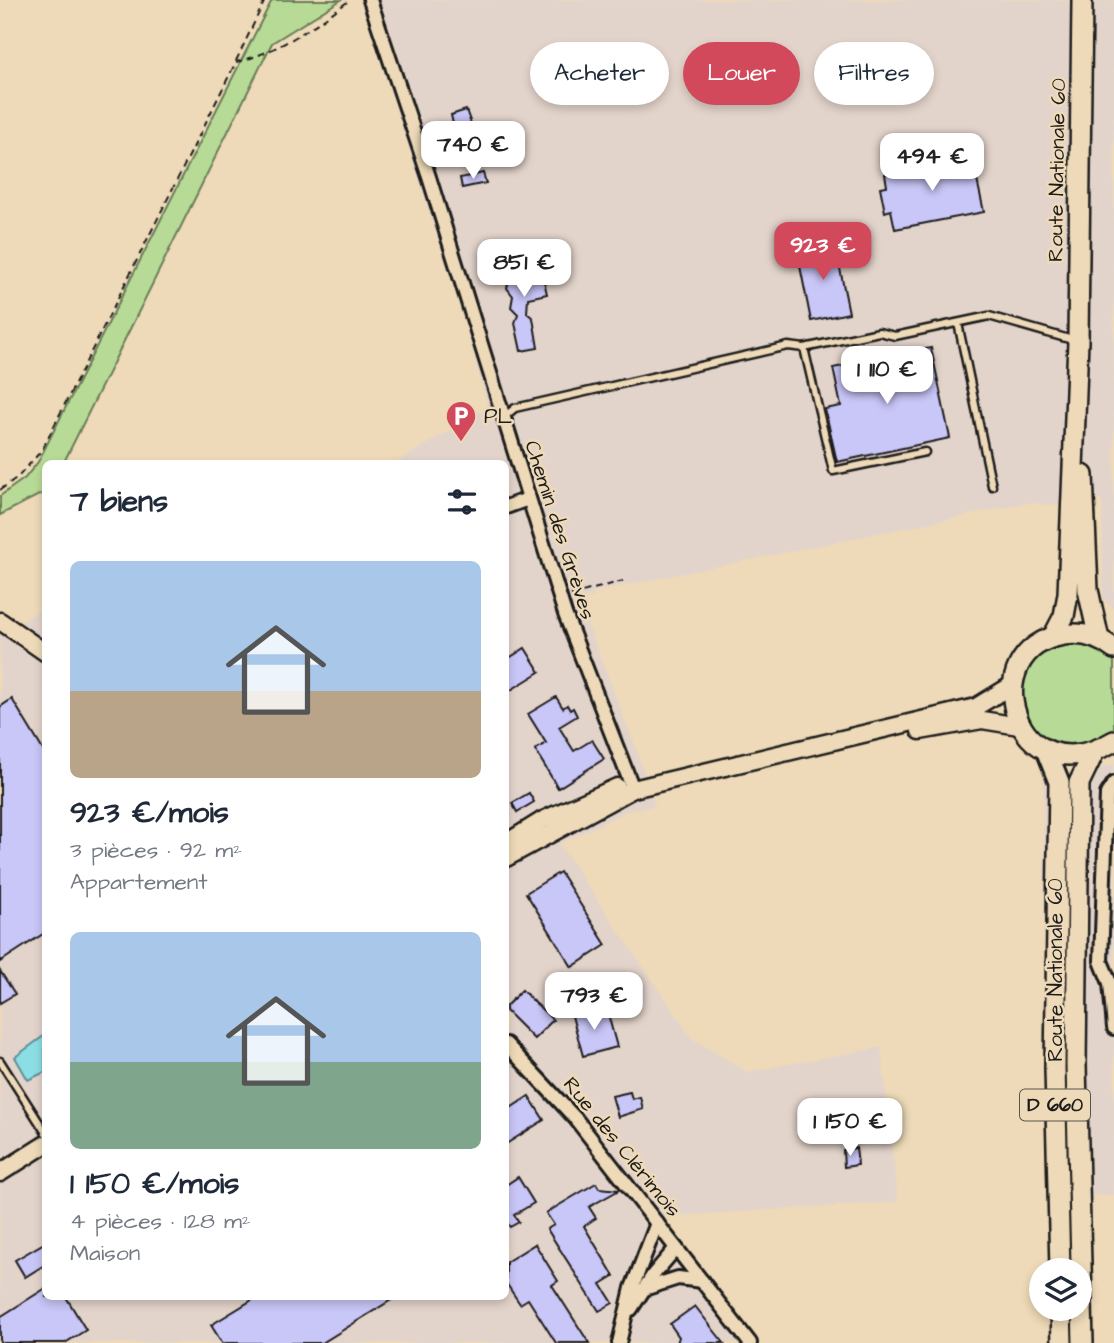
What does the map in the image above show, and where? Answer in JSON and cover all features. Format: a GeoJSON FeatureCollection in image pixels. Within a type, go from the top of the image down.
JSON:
{"type":"FeatureCollection","features":[{"type":"Feature","properties":{"kind":"main road","name":"Route Nationale 60"},"geometry":{"type":"LineString","coordinates":[[1053,636],[1064,616],[1068,594],[1078,341],[1082,0]]}},
{"type":"Feature","properties":{"kind":"main road","name":"Route Nationale 60"},"geometry":{"type":"LineString","coordinates":[[1078,341],[1088,590],[1107,644]]}},
{"type":"Feature","properties":{"kind":"main road"},"geometry":{"type":"LineString","coordinates":[[1107,644],[1076,633],[1053,636],[1034,647],[1019,664],[1012,685],[1012,706],[1020,726],[1031,741],[1047,752],[1070,757],[1093,754],[1114,741]]}},
{"type":"Feature","properties":{"kind":"main road","name":"Route Nationale 60"},"geometry":{"type":"LineString","coordinates":[[1047,752],[1059,782],[1055,1068],[1060,1258]]}},
{"type":"Feature","properties":{"kind":"main road","name":"Route Nationale 60"},"geometry":{"type":"LineString","coordinates":[[1086,1343],[1076,1065],[1079,783],[1093,754]]}},
{"type":"Feature","properties":{"kind":"main road"},"geometry":{"type":"LineString","coordinates":[[1061,1321],[1062,1343]]}},
{"type":"Feature","properties":{"kind":"street","name":"Chemin des Grèves"},"geometry":{"type":"LineString","coordinates":[[370,0],[429,177],[560,598],[633,789]]}},
{"type":"Feature","properties":{"kind":"street"},"geometry":{"type":"LineString","coordinates":[[509,506],[528,499]]}},
{"type":"Feature","properties":{"kind":"street"},"geometry":{"type":"LineString","coordinates":[[0,621],[42,650]]}},
{"type":"Feature","properties":{"kind":"street"},"geometry":{"type":"LineString","coordinates":[[509,857],[633,789],[976,707],[1012,685]]}},
{"type":"Feature","properties":{"kind":"street"},"geometry":{"type":"LineString","coordinates":[[797,751],[982,720],[1020,726]]}},
{"type":"Feature","properties":{"kind":"street"},"geometry":{"type":"LineString","coordinates":[[1114,783],[1107,794],[1101,961],[1110,983],[1114,1028]]}},
{"type":"Feature","properties":{"kind":"street"},"geometry":{"type":"LineString","coordinates":[[509,841],[543,820],[616,787],[633,789]]}},
{"type":"Feature","properties":{"kind":"street","name":"Rue des Clérimois"},"geometry":{"type":"LineString","coordinates":[[509,1047],[575,1118],[750,1343]]}},
{"type":"Feature","properties":{"kind":"street"},"geometry":{"type":"LineString","coordinates":[[0,1173],[42,1147]]}},
{"type":"Feature","properties":{"kind":"street"},"geometry":{"type":"LineString","coordinates":[[619,1343],[640,1263],[657,1223]]}},
{"type":"Feature","properties":{"kind":"street"},"geometry":{"type":"LineString","coordinates":[[626,1315],[676,1248]]}},
{"type":"Feature","properties":{"kind":"street"},"geometry":{"type":"LineString","coordinates":[[644,1289],[678,1278],[702,1281]]}},
{"type":"Feature","properties":{"kind":"lane"},"geometry":{"type":"LineString","coordinates":[[504,417],[515,408],[788,346],[804,348],[880,332],[895,337],[989,316],[1078,341]]}},
{"type":"Feature","properties":{"kind":"lane"},"geometry":{"type":"LineString","coordinates":[[958,323],[992,486]]}},
{"type":"Feature","properties":{"kind":"lane"},"geometry":{"type":"LineString","coordinates":[[804,348],[833,471],[925,452]]}},
{"type":"Feature","properties":{"kind":"lane"},"geometry":{"type":"LineString","coordinates":[[0,1061],[42,1127]]}},
{"type":"Feature","properties":{"kind":"path"},"geometry":{"type":"LineString","coordinates":[[0,490],[19,476],[42,450],[265,0]]}},
{"type":"Feature","properties":{"kind":"path"},"geometry":{"type":"LineString","coordinates":[[236,62],[258,57],[305,32],[350,0]]}},
{"type":"Feature","properties":{"kind":"path"},"geometry":{"type":"LineString","coordinates":[[560,598],[623,581]]}},
{"type":"Feature","properties":{"kind":"shaded area"},"geometry":{"type":"Polygon","coordinates":[[[361,0],[1114,0],[1114,609],[1103,599],[1102,500],[1051,505],[1027,503],[593,592],[594,597],[578,600],[636,748],[655,806],[628,811],[559,844],[692,1038],[747,1072],[881,1047],[898,1202],[663,1217],[760,1343],[0,1343],[0,629],[4,632],[42,609],[42,1300],[509,1300],[509,460],[401,460],[488,407],[462,312],[361,0]]]}},
{"type":"Feature","properties":{"kind":"shaded area"},"geometry":{"type":"Polygon","coordinates":[[[1114,762],[1114,1195],[1048,1197],[1043,779],[1112,765],[1114,762]]]}},
{"type":"Feature","properties":{"kind":"green space"},"geometry":{"type":"Polygon","coordinates":[[[272,0],[341,0],[272,43],[65,460],[42,460],[42,494],[0,515],[0,496],[25,478],[38,462],[272,0]]]}},
{"type":"Feature","properties":{"kind":"green space"},"geometry":{"type":"Polygon","coordinates":[[[1066,641],[1092,646],[1114,661],[1114,729],[1105,738],[1073,749],[1041,738],[1021,709],[1023,673],[1033,658],[1066,641]]]}},
{"type":"Feature","properties":{"kind":"water"},"geometry":{"type":"Polygon","coordinates":[[[42,1037],[42,1073],[28,1080],[15,1057],[42,1037]]]}},
{"type":"Feature","properties":{"kind":"building"},"geometry":{"type":"Polygon","coordinates":[[[466,110],[477,140],[458,146],[451,115],[466,110]]]}},
{"type":"Feature","properties":{"kind":"building"},"geometry":{"type":"Polygon","coordinates":[[[972,157],[984,212],[895,229],[891,210],[885,212],[880,187],[887,186],[885,174],[972,157]]]}},
{"type":"Feature","properties":{"kind":"building"},"geometry":{"type":"Polygon","coordinates":[[[483,173],[486,183],[462,188],[460,178],[483,173]]]}},
{"type":"Feature","properties":{"kind":"building"},"geometry":{"type":"Polygon","coordinates":[[[835,244],[849,313],[811,321],[797,251],[835,244]]]}},
{"type":"Feature","properties":{"kind":"building"},"geometry":{"type":"Polygon","coordinates":[[[511,257],[519,259],[525,271],[541,268],[547,294],[528,298],[527,313],[533,318],[538,348],[521,351],[515,323],[518,314],[511,307],[513,296],[507,288],[510,276],[503,267],[511,257]]]}},
{"type":"Feature","properties":{"kind":"building"},"geometry":{"type":"Polygon","coordinates":[[[931,348],[950,438],[837,462],[825,409],[841,406],[833,368],[931,348]]]}},
{"type":"Feature","properties":{"kind":"building"},"geometry":{"type":"Polygon","coordinates":[[[525,648],[540,672],[509,691],[509,658],[525,648]]]}},
{"type":"Feature","properties":{"kind":"building"},"geometry":{"type":"Polygon","coordinates":[[[556,697],[563,708],[567,705],[570,710],[573,708],[577,716],[559,727],[574,751],[592,740],[604,759],[558,788],[535,750],[546,743],[528,714],[556,697]]]}},
{"type":"Feature","properties":{"kind":"building"},"geometry":{"type":"Polygon","coordinates":[[[12,699],[42,748],[42,935],[0,962],[0,707],[12,699]]]}},
{"type":"Feature","properties":{"kind":"building"},"geometry":{"type":"Polygon","coordinates":[[[529,793],[534,802],[517,812],[512,803],[529,793]]]}},
{"type":"Feature","properties":{"kind":"building"},"geometry":{"type":"Polygon","coordinates":[[[560,872],[606,945],[572,967],[526,893],[560,872]]]}},
{"type":"Feature","properties":{"kind":"building"},"geometry":{"type":"Polygon","coordinates":[[[0,971],[15,994],[0,1003],[0,971]]]}},
{"type":"Feature","properties":{"kind":"building"},"geometry":{"type":"Polygon","coordinates":[[[522,990],[553,1020],[534,1039],[509,1014],[509,1003],[522,990]]]}},
{"type":"Feature","properties":{"kind":"building"},"geometry":{"type":"Polygon","coordinates":[[[606,1007],[617,1047],[583,1056],[572,1016],[606,1007]]]}},
{"type":"Feature","properties":{"kind":"building"},"geometry":{"type":"Polygon","coordinates":[[[630,1092],[632,1099],[640,1097],[643,1109],[618,1117],[612,1096],[630,1092]]]}},
{"type":"Feature","properties":{"kind":"building"},"geometry":{"type":"Polygon","coordinates":[[[529,1096],[544,1120],[509,1142],[509,1109],[529,1096]]]}},
{"type":"Feature","properties":{"kind":"building"},"geometry":{"type":"Polygon","coordinates":[[[856,1148],[858,1165],[844,1167],[843,1150],[856,1148]]]}},
{"type":"Feature","properties":{"kind":"building"},"geometry":{"type":"Polygon","coordinates":[[[518,1177],[534,1203],[514,1215],[519,1222],[510,1227],[509,1226],[509,1183],[518,1177]]]}},
{"type":"Feature","properties":{"kind":"building"},"geometry":{"type":"Polygon","coordinates":[[[596,1183],[599,1188],[619,1190],[589,1207],[596,1218],[584,1226],[614,1276],[601,1284],[613,1303],[599,1311],[547,1229],[554,1225],[546,1213],[596,1183]]]}},
{"type":"Feature","properties":{"kind":"building"},"geometry":{"type":"Polygon","coordinates":[[[42,1244],[42,1266],[25,1277],[15,1260],[42,1244]]]}},
{"type":"Feature","properties":{"kind":"building"},"geometry":{"type":"Polygon","coordinates":[[[535,1244],[558,1281],[552,1285],[589,1343],[556,1343],[528,1299],[520,1304],[509,1288],[509,1260],[535,1244]]]}},
{"type":"Feature","properties":{"kind":"building"},"geometry":{"type":"Polygon","coordinates":[[[42,1291],[42,1300],[68,1300],[86,1330],[65,1343],[0,1343],[0,1317],[42,1291]]]}},
{"type":"Feature","properties":{"kind":"building"},"geometry":{"type":"Polygon","coordinates":[[[252,1300],[391,1300],[322,1343],[222,1343],[211,1325],[252,1300]]]}},
{"type":"Feature","properties":{"kind":"building"},"geometry":{"type":"Polygon","coordinates":[[[695,1306],[724,1343],[677,1343],[679,1337],[670,1324],[695,1306]]]}},
{"type":"Feature","properties":{"kind":"place","name":"PL"},"geometry":{"type":"Point","coordinates":[461,443]}}]}
